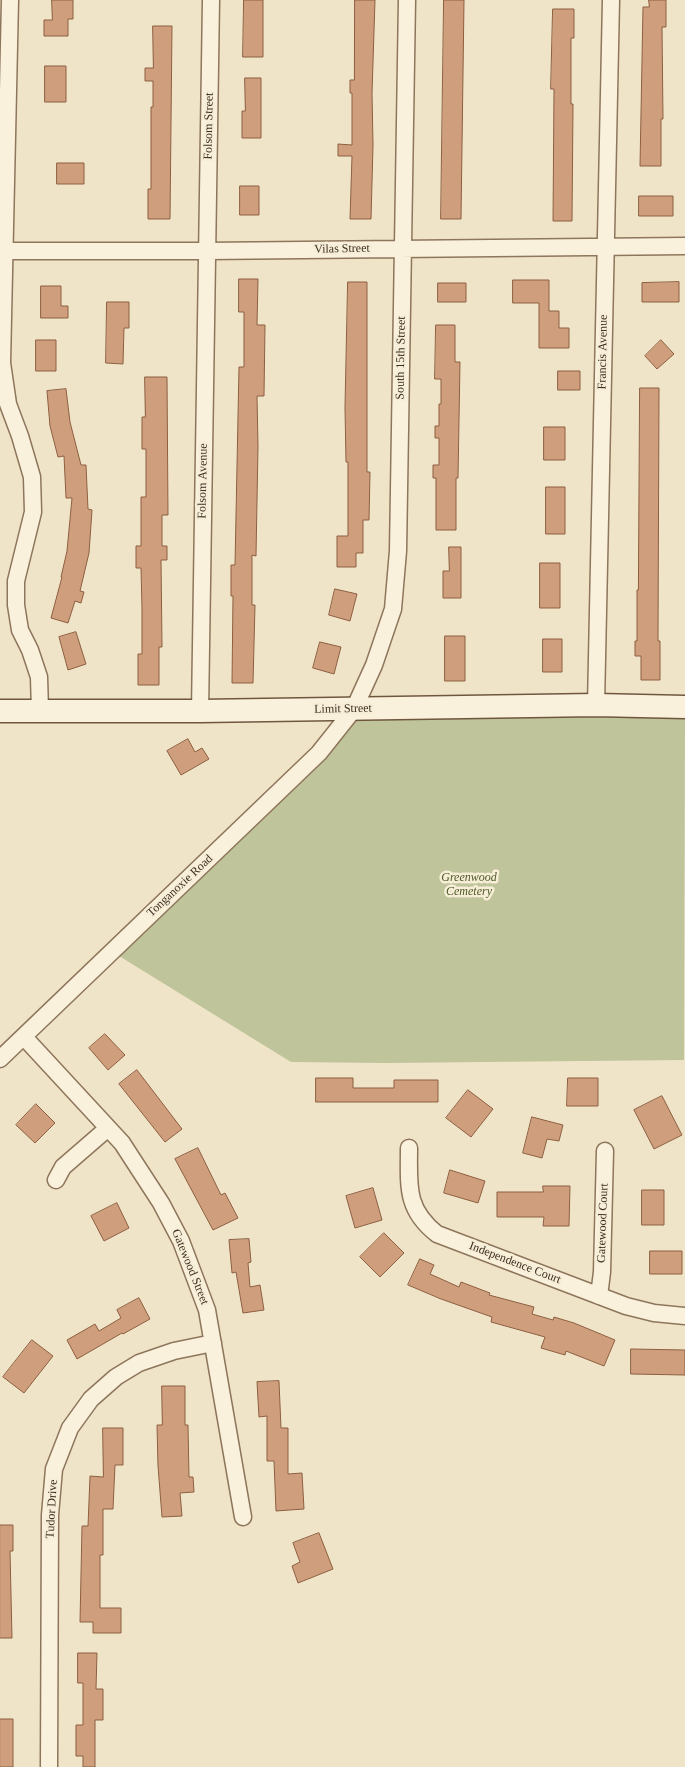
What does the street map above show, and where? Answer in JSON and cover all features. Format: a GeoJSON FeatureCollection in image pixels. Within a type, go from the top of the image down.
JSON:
{"type":"FeatureCollection","features":[{"type":"Feature","properties":{"kind":"street"},"geometry":{"type":"LineString","coordinates":[[10,0],[2,362],[4,404],[20,436],[32,476],[33,512],[16,581],[16,605],[20,630],[30,650],[39,677],[40,711]]}},
{"type":"Feature","properties":{"kind":"street","name":"Folsom Street"},"geometry":{"type":"LineString","coordinates":[[206,251],[212,0]]}},
{"type":"Feature","properties":{"kind":"street","name":"South 15th Street"},"geometry":{"type":"LineString","coordinates":[[354,709],[374,665],[393,609],[398,551],[407,0]]}},
{"type":"Feature","properties":{"kind":"street","name":"Francis Avenue"},"geometry":{"type":"LineString","coordinates":[[596,705],[611,0]]}},
{"type":"Feature","properties":{"kind":"street","name":"Vilas Street"},"geometry":{"type":"LineString","coordinates":[[3,251],[685,246]]}},
{"type":"Feature","properties":{"kind":"street","name":"Folsom Avenue"},"geometry":{"type":"LineString","coordinates":[[200,711],[206,251]]}},
{"type":"Feature","properties":{"kind":"street","name":"Limit Street"},"geometry":{"type":"LineString","coordinates":[[0,711],[200,711],[596,705],[685,706]]}},
{"type":"Feature","properties":{"kind":"street","name":"Tonganoxie Road"},"geometry":{"type":"LineString","coordinates":[[0,1059],[293,779],[319,753],[354,709]]}},
{"type":"Feature","properties":{"kind":"street","name":"Gatewood Street"},"geometry":{"type":"LineString","coordinates":[[24,1037],[122,1142],[161,1203],[181,1241],[207,1310],[243,1517]]}},
{"type":"Feature","properties":{"kind":"street"},"geometry":{"type":"LineString","coordinates":[[56,1180],[63,1167],[108,1128]]}},
{"type":"Feature","properties":{"kind":"street","name":"Independence Court"},"geometry":{"type":"LineString","coordinates":[[409,1148],[411,1200],[417,1214],[425,1225],[437,1234],[626,1306],[654,1313],[685,1316]]}},
{"type":"Feature","properties":{"kind":"street","name":"Gatewood Court"},"geometry":{"type":"LineString","coordinates":[[599,1296],[602,1272],[606,1150]]}},
{"type":"Feature","properties":{"kind":"street","name":"Tudor Drive"},"geometry":{"type":"LineString","coordinates":[[49,1767],[50,1515],[54,1469],[70,1428],[91,1399],[116,1377],[139,1363],[165,1354],[213,1343]]}},
{"type":"Feature","properties":{"kind":"green space","name":"Greenwood Cemetery"},"geometry":{"type":"Polygon","coordinates":[[[685,707],[684,1060],[291,1062],[111,951],[354,709],[685,707]]]}},
{"type":"Feature","properties":{"kind":"building"},"geometry":{"type":"Polygon","coordinates":[[[52,0],[73,0],[73,19],[68,19],[68,36],[44,36],[44,20],[52,20],[52,0]]]}},
{"type":"Feature","properties":{"kind":"building"},"geometry":{"type":"Polygon","coordinates":[[[244,0],[263,0],[263,57],[243,57],[244,0]]]}},
{"type":"Feature","properties":{"kind":"building"},"geometry":{"type":"Polygon","coordinates":[[[355,0],[375,0],[371,219],[350,219],[352,156],[338,156],[338,144],[352,145],[352,93],[350,93],[350,80],[354,80],[355,0]]]}},
{"type":"Feature","properties":{"kind":"building"},"geometry":{"type":"Polygon","coordinates":[[[444,0],[464,0],[461,219],[441,219],[444,0]]]}},
{"type":"Feature","properties":{"kind":"building"},"geometry":{"type":"Polygon","coordinates":[[[649,0],[666,0],[666,27],[662,27],[663,119],[661,119],[661,166],[640,166],[643,7],[649,7],[649,0]]]}},
{"type":"Feature","properties":{"kind":"building"},"geometry":{"type":"Polygon","coordinates":[[[553,9],[574,9],[574,38],[571,38],[571,104],[573,104],[572,221],[553,221],[554,89],[551,89],[553,9]]]}},
{"type":"Feature","properties":{"kind":"building"},"geometry":{"type":"Polygon","coordinates":[[[153,26],[172,26],[170,219],[148,219],[148,189],[151,189],[151,107],[153,107],[153,81],[145,81],[145,68],[153,68],[153,26]]]}},
{"type":"Feature","properties":{"kind":"building"},"geometry":{"type":"Polygon","coordinates":[[[45,66],[66,66],[66,102],[45,102],[45,66]]]}},
{"type":"Feature","properties":{"kind":"building"},"geometry":{"type":"Polygon","coordinates":[[[245,78],[261,78],[261,138],[242,138],[242,111],[245,111],[245,78]]]}},
{"type":"Feature","properties":{"kind":"building"},"geometry":{"type":"Polygon","coordinates":[[[57,163],[84,163],[84,184],[57,184],[57,163]]]}},
{"type":"Feature","properties":{"kind":"building"},"geometry":{"type":"Polygon","coordinates":[[[240,186],[259,186],[259,215],[240,215],[240,186]]]}},
{"type":"Feature","properties":{"kind":"building"},"geometry":{"type":"Polygon","coordinates":[[[639,196],[673,196],[673,216],[639,216],[639,196]]]}},
{"type":"Feature","properties":{"kind":"building"},"geometry":{"type":"Polygon","coordinates":[[[239,279],[258,279],[257,325],[265,325],[264,396],[257,396],[256,556],[252,555],[252,605],[255,605],[253,683],[232,683],[233,596],[231,596],[231,565],[235,565],[239,367],[244,367],[244,312],[239,312],[239,279]]]}},
{"type":"Feature","properties":{"kind":"building"},"geometry":{"type":"Polygon","coordinates":[[[513,280],[549,280],[549,311],[559,311],[559,328],[569,328],[569,348],[539,348],[539,303],[513,303],[513,280]]]}},
{"type":"Feature","properties":{"kind":"building"},"geometry":{"type":"Polygon","coordinates":[[[348,282],[367,282],[367,472],[370,472],[369,520],[363,520],[363,553],[356,553],[356,567],[337,567],[337,536],[348,536],[348,462],[346,462],[345,408],[348,282]]]}},
{"type":"Feature","properties":{"kind":"building"},"geometry":{"type":"Polygon","coordinates":[[[679,282],[679,302],[642,302],[642,283],[679,282]]]}},
{"type":"Feature","properties":{"kind":"building"},"geometry":{"type":"Polygon","coordinates":[[[438,283],[466,283],[466,302],[438,302],[438,283]]]}},
{"type":"Feature","properties":{"kind":"building"},"geometry":{"type":"Polygon","coordinates":[[[41,286],[61,286],[61,306],[68,306],[68,318],[41,318],[41,286]]]}},
{"type":"Feature","properties":{"kind":"building"},"geometry":{"type":"Polygon","coordinates":[[[107,302],[129,302],[129,328],[124,328],[123,364],[106,363],[107,302]]]}},
{"type":"Feature","properties":{"kind":"building"},"geometry":{"type":"Polygon","coordinates":[[[436,325],[455,325],[455,362],[460,362],[456,530],[436,530],[436,478],[433,478],[433,465],[439,465],[439,438],[435,438],[435,426],[439,426],[441,379],[435,379],[436,325]]]}},
{"type":"Feature","properties":{"kind":"building"},"geometry":{"type":"Polygon","coordinates":[[[36,340],[56,340],[56,371],[36,371],[36,340]]]}},
{"type":"Feature","properties":{"kind":"building"},"geometry":{"type":"Polygon","coordinates":[[[661,340],[674,354],[657,369],[645,356],[661,340]]]}},
{"type":"Feature","properties":{"kind":"building"},"geometry":{"type":"Polygon","coordinates":[[[558,371],[580,371],[580,390],[558,390],[558,371]]]}},
{"type":"Feature","properties":{"kind":"building"},"geometry":{"type":"Polygon","coordinates":[[[145,377],[167,377],[168,515],[162,515],[162,546],[167,546],[167,560],[161,560],[162,647],[159,647],[159,685],[138,685],[138,654],[142,654],[142,609],[141,568],[136,568],[136,546],[141,546],[141,497],[146,497],[146,449],[142,449],[142,417],[145,417],[145,377]]]}},
{"type":"Feature","properties":{"kind":"building"},"geometry":{"type":"Polygon","coordinates":[[[640,388],[659,388],[658,641],[660,641],[660,680],[641,680],[641,656],[635,656],[638,590],[640,388]]]}},
{"type":"Feature","properties":{"kind":"building"},"geometry":{"type":"Polygon","coordinates":[[[66,389],[70,422],[81,465],[86,465],[88,509],[92,510],[89,553],[80,591],[84,592],[81,603],[75,601],[68,623],[51,618],[67,551],[72,498],[66,498],[64,456],[58,457],[50,426],[47,391],[66,389]]]}},
{"type":"Feature","properties":{"kind":"building"},"geometry":{"type":"Polygon","coordinates":[[[544,427],[565,427],[565,460],[544,460],[544,427]]]}},
{"type":"Feature","properties":{"kind":"building"},"geometry":{"type":"Polygon","coordinates":[[[546,487],[565,487],[565,534],[546,534],[546,487]]]}},
{"type":"Feature","properties":{"kind":"building"},"geometry":{"type":"Polygon","coordinates":[[[449,547],[461,547],[461,598],[443,598],[443,571],[449,571],[449,547]]]}},
{"type":"Feature","properties":{"kind":"building"},"geometry":{"type":"Polygon","coordinates":[[[540,563],[560,563],[560,608],[540,608],[540,563]]]}},
{"type":"Feature","properties":{"kind":"building"},"geometry":{"type":"Polygon","coordinates":[[[335,589],[357,594],[350,621],[329,615],[335,589]]]}},
{"type":"Feature","properties":{"kind":"building"},"geometry":{"type":"Polygon","coordinates":[[[76,632],[86,664],[68,670],[59,637],[76,632]]]}},
{"type":"Feature","properties":{"kind":"building"},"geometry":{"type":"Polygon","coordinates":[[[445,636],[465,636],[465,681],[445,681],[445,636]]]}},
{"type":"Feature","properties":{"kind":"building"},"geometry":{"type":"Polygon","coordinates":[[[543,639],[562,639],[562,672],[543,672],[543,639]]]}},
{"type":"Feature","properties":{"kind":"building"},"geometry":{"type":"Polygon","coordinates":[[[320,642],[341,647],[334,674],[313,668],[320,642]]]}},
{"type":"Feature","properties":{"kind":"building"},"geometry":{"type":"Polygon","coordinates":[[[188,739],[195,752],[202,748],[209,759],[181,775],[167,751],[188,739]]]}},
{"type":"Feature","properties":{"kind":"building"},"geometry":{"type":"Polygon","coordinates":[[[105,1034],[125,1055],[108,1070],[89,1048],[105,1034]]]}},
{"type":"Feature","properties":{"kind":"building"},"geometry":{"type":"Polygon","coordinates":[[[137,1070],[182,1129],[165,1142],[119,1084],[137,1070]]]}},
{"type":"Feature","properties":{"kind":"building"},"geometry":{"type":"Polygon","coordinates":[[[316,1078],[353,1078],[353,1088],[394,1088],[394,1080],[438,1080],[438,1102],[316,1102],[316,1078]]]}},
{"type":"Feature","properties":{"kind":"building"},"geometry":{"type":"Polygon","coordinates":[[[568,1078],[598,1078],[598,1106],[567,1106],[568,1078]]]}},
{"type":"Feature","properties":{"kind":"building"},"geometry":{"type":"Polygon","coordinates":[[[468,1090],[493,1109],[471,1137],[446,1118],[468,1090]]]}},
{"type":"Feature","properties":{"kind":"building"},"geometry":{"type":"Polygon","coordinates":[[[662,1096],[682,1135],[654,1149],[634,1110],[662,1096]]]}},
{"type":"Feature","properties":{"kind":"building"},"geometry":{"type":"Polygon","coordinates":[[[36,1104],[55,1123],[35,1143],[16,1125],[36,1104]]]}},
{"type":"Feature","properties":{"kind":"building"},"geometry":{"type":"Polygon","coordinates":[[[532,1117],[563,1125],[559,1141],[547,1139],[542,1158],[523,1153],[532,1117]]]}},
{"type":"Feature","properties":{"kind":"building"},"geometry":{"type":"Polygon","coordinates":[[[198,1148],[221,1195],[225,1193],[238,1218],[213,1230],[175,1159],[198,1148]]]}},
{"type":"Feature","properties":{"kind":"building"},"geometry":{"type":"Polygon","coordinates":[[[450,1170],[485,1181],[478,1203],[444,1193],[450,1170]]]}},
{"type":"Feature","properties":{"kind":"building"},"geometry":{"type":"Polygon","coordinates":[[[543,1186],[570,1186],[569,1226],[543,1226],[544,1217],[497,1217],[497,1192],[543,1192],[543,1186]]]}},
{"type":"Feature","properties":{"kind":"building"},"geometry":{"type":"Polygon","coordinates":[[[373,1188],[382,1220],[355,1228],[346,1196],[373,1188]]]}},
{"type":"Feature","properties":{"kind":"building"},"geometry":{"type":"Polygon","coordinates":[[[642,1190],[664,1190],[664,1225],[642,1225],[642,1190]]]}},
{"type":"Feature","properties":{"kind":"building"},"geometry":{"type":"Polygon","coordinates":[[[117,1203],[129,1228],[104,1241],[91,1216],[117,1203]]]}},
{"type":"Feature","properties":{"kind":"building"},"geometry":{"type":"Polygon","coordinates":[[[384,1233],[404,1253],[380,1277],[360,1257],[384,1233]]]}},
{"type":"Feature","properties":{"kind":"building"},"geometry":{"type":"Polygon","coordinates":[[[249,1239],[251,1262],[248,1263],[250,1287],[260,1285],[264,1310],[243,1313],[236,1272],[232,1273],[229,1240],[249,1239]]]}},
{"type":"Feature","properties":{"kind":"building"},"geometry":{"type":"Polygon","coordinates":[[[650,1251],[682,1251],[682,1274],[650,1274],[650,1251]]]}},
{"type":"Feature","properties":{"kind":"building"},"geometry":{"type":"Polygon","coordinates":[[[420,1259],[434,1265],[430,1274],[459,1287],[461,1282],[490,1293],[489,1295],[534,1307],[532,1314],[553,1320],[554,1317],[574,1323],[615,1340],[604,1366],[566,1351],[565,1355],[541,1348],[545,1337],[491,1322],[492,1317],[408,1285],[420,1259]]]}},
{"type":"Feature","properties":{"kind":"building"},"geometry":{"type":"Polygon","coordinates":[[[139,1298],[150,1319],[77,1359],[67,1340],[95,1324],[99,1331],[121,1318],[117,1310],[139,1298]]]}},
{"type":"Feature","properties":{"kind":"building"},"geometry":{"type":"Polygon","coordinates":[[[32,1340],[53,1356],[24,1393],[3,1377],[32,1340]]]}},
{"type":"Feature","properties":{"kind":"building"},"geometry":{"type":"Polygon","coordinates":[[[631,1349],[685,1350],[685,1375],[631,1374],[631,1349]]]}},
{"type":"Feature","properties":{"kind":"building"},"geometry":{"type":"Polygon","coordinates":[[[279,1381],[281,1428],[288,1428],[288,1474],[302,1473],[304,1509],[276,1511],[274,1461],[267,1461],[267,1416],[259,1417],[257,1382],[279,1381]]]}},
{"type":"Feature","properties":{"kind":"building"},"geometry":{"type":"Polygon","coordinates":[[[162,1386],[185,1386],[185,1425],[188,1425],[189,1477],[193,1477],[194,1492],[180,1493],[182,1516],[162,1517],[157,1425],[162,1425],[162,1386]]]}},
{"type":"Feature","properties":{"kind":"building"},"geometry":{"type":"Polygon","coordinates":[[[103,1428],[123,1428],[123,1465],[115,1465],[113,1509],[103,1509],[103,1555],[100,1555],[100,1608],[121,1608],[121,1633],[93,1633],[93,1622],[80,1622],[82,1526],[88,1526],[90,1476],[103,1477],[103,1428]]]}},
{"type":"Feature","properties":{"kind":"building"},"geometry":{"type":"Polygon","coordinates":[[[0,1525],[13,1525],[13,1551],[10,1551],[12,1638],[0,1638],[0,1525]]]}},
{"type":"Feature","properties":{"kind":"building"},"geometry":{"type":"Polygon","coordinates":[[[319,1533],[333,1569],[298,1583],[292,1566],[300,1562],[293,1543],[319,1533]]]}},
{"type":"Feature","properties":{"kind":"building"},"geometry":{"type":"Polygon","coordinates":[[[78,1653],[97,1653],[96,1689],[103,1689],[103,1720],[95,1720],[95,1767],[83,1767],[83,1756],[76,1756],[76,1725],[83,1725],[83,1683],[78,1683],[78,1653]]]}},
{"type":"Feature","properties":{"kind":"building"},"geometry":{"type":"Polygon","coordinates":[[[0,1719],[13,1719],[13,1767],[0,1767],[0,1719]]]}}]}
